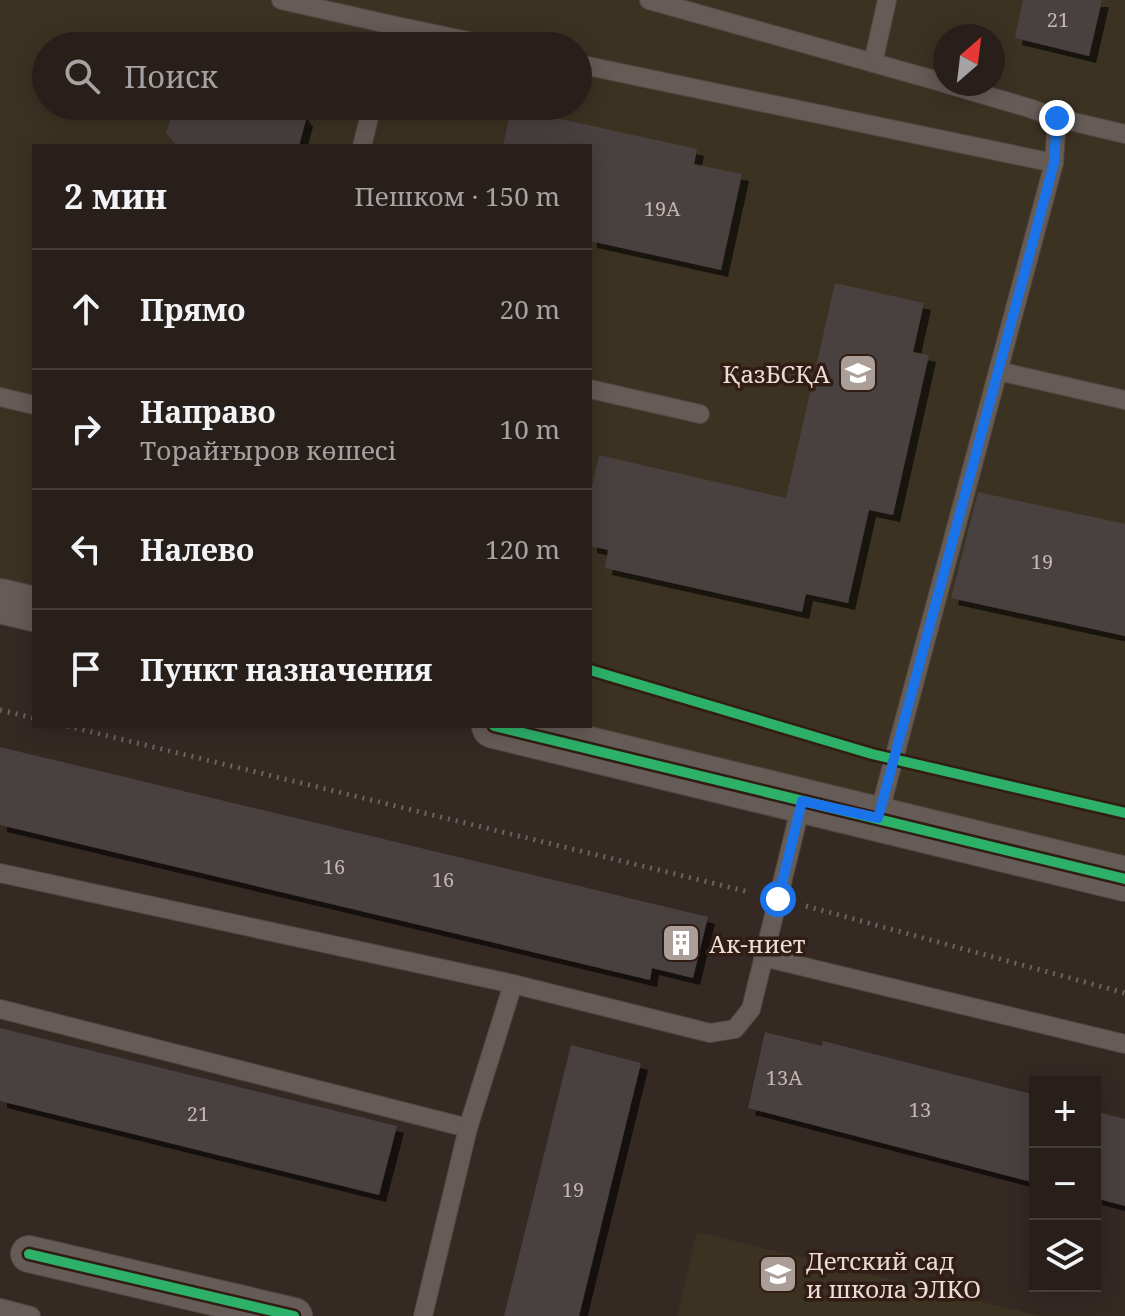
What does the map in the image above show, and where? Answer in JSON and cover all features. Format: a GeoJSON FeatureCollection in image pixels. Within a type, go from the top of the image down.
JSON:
{"type":"FeatureCollection","features":[{"type":"Feature","properties":{"kind":"street"},"geometry":{"type":"LineString","coordinates":[[0,601],[32,609]]}},
{"type":"Feature","properties":{"kind":"street"},"geometry":{"type":"LineString","coordinates":[[502,728],[1125,879]]}},
{"type":"Feature","properties":{"kind":"street"},"geometry":{"type":"LineString","coordinates":[[29,1254],[294,1316]]}},
{"type":"Feature","properties":{"kind":"lane"},"geometry":{"type":"LineString","coordinates":[[281,0],[425,32]]}},
{"type":"Feature","properties":{"kind":"lane"},"geometry":{"type":"LineString","coordinates":[[649,0],[671,2],[933,80]]}},
{"type":"Feature","properties":{"kind":"lane"},"geometry":{"type":"LineString","coordinates":[[873,63],[887,0]]}},
{"type":"Feature","properties":{"kind":"lane"},"geometry":{"type":"LineString","coordinates":[[390,32],[392,25]]}},
{"type":"Feature","properties":{"kind":"lane"},"geometry":{"type":"LineString","coordinates":[[592,67],[1054,163]]}},
{"type":"Feature","properties":{"kind":"lane"},"geometry":{"type":"LineString","coordinates":[[988,96],[1057,118],[1125,134]]}},
{"type":"Feature","properties":{"kind":"lane"},"geometry":{"type":"LineString","coordinates":[[878,818],[1054,163],[1057,118]]}},
{"type":"Feature","properties":{"kind":"lane"},"geometry":{"type":"LineString","coordinates":[[362,144],[368,120]]}},
{"type":"Feature","properties":{"kind":"lane"},"geometry":{"type":"LineString","coordinates":[[998,371],[1125,400]]}},
{"type":"Feature","properties":{"kind":"lane"},"geometry":{"type":"LineString","coordinates":[[592,389],[700,414]]}},
{"type":"Feature","properties":{"kind":"lane"},"geometry":{"type":"LineString","coordinates":[[0,397],[32,405]]}},
{"type":"Feature","properties":{"kind":"lane"},"geometry":{"type":"LineString","coordinates":[[0,873],[513,984],[710,1033],[735,1029],[751,1009],[802,801]]}},
{"type":"Feature","properties":{"kind":"lane"},"geometry":{"type":"LineString","coordinates":[[763,957],[1125,1044]]}},
{"type":"Feature","properties":{"kind":"lane"},"geometry":{"type":"LineString","coordinates":[[423,1316],[468,1128],[513,984]]}},
{"type":"Feature","properties":{"kind":"lane"},"geometry":{"type":"LineString","coordinates":[[0,1009],[468,1128]]}},
{"type":"Feature","properties":{"kind":"lane"},"geometry":{"type":"LineString","coordinates":[[0,1308],[31,1316]]}},
{"type":"Feature","properties":{"kind":"path"},"geometry":{"type":"LineString","coordinates":[[0,710],[32,718]]}},
{"type":"Feature","properties":{"kind":"path"},"geometry":{"type":"LineString","coordinates":[[75,728],[778,899],[1125,993]]}},
{"type":"Feature","properties":{"kind":"shaded area","name":"ҚазБСҚА"},"geometry":{"type":"Polygon","coordinates":[[[0,0],[1125,0],[1125,879],[502,728],[592,728],[592,144],[32,144],[32,609],[0,601],[0,0]]]}},
{"type":"Feature","properties":{"kind":"shaded area","name":"Детский сад и школа ЭЛКО"},"geometry":{"type":"Polygon","coordinates":[[[697,1232],[1041,1316],[677,1316],[697,1232]]]}},
{"type":"Feature","properties":{"kind":"building"},"geometry":{"type":"Polygon","coordinates":[[[1023,0],[1102,0],[1089,56],[1015,38],[1023,0]]]}},
{"type":"Feature","properties":{"kind":"building"},"geometry":{"type":"Polygon","coordinates":[[[170,120],[306,120],[300,144],[175,144],[166,133],[170,120]]]}},
{"type":"Feature","properties":{"kind":"building"},"geometry":{"type":"Polygon","coordinates":[[[508,120],[565,120],[697,149],[694,164],[742,174],[721,270],[592,241],[592,144],[503,144],[508,120]]]}},
{"type":"Feature","properties":{"kind":"building"},"geometry":{"type":"Polygon","coordinates":[[[835,283],[924,303],[913,352],[929,355],[893,515],[869,510],[848,603],[806,594],[802,612],[605,568],[608,550],[592,546],[592,487],[599,455],[786,498],[835,283]]]}},
{"type":"Feature","properties":{"kind":"building"},"geometry":{"type":"Polygon","coordinates":[[[978,492],[1125,524],[1125,636],[951,598],[978,492]]]}},
{"type":"Feature","properties":{"kind":"building"},"geometry":{"type":"Polygon","coordinates":[[[0,747],[708,917],[693,978],[652,968],[650,980],[0,825],[0,747]]]}},
{"type":"Feature","properties":{"kind":"building"},"geometry":{"type":"Polygon","coordinates":[[[0,1028],[397,1126],[379,1195],[0,1101],[0,1028]]]}},
{"type":"Feature","properties":{"kind":"building"},"geometry":{"type":"Polygon","coordinates":[[[765,1032],[822,1046],[823,1041],[1029,1093],[1029,1181],[748,1108],[765,1032]]]}},
{"type":"Feature","properties":{"kind":"building"},"geometry":{"type":"Polygon","coordinates":[[[571,1045],[641,1063],[579,1316],[504,1316],[571,1045]]]}},
{"type":"Feature","properties":{"kind":"building"},"geometry":{"type":"Polygon","coordinates":[[[1101,1113],[1125,1119],[1125,1206],[1101,1200],[1101,1113]]]}},
{"type":"Feature","properties":{"kind":"cycle path"},"geometry":{"type":"LineString","coordinates":[[592,671],[872,754],[1125,813]]}},
{"type":"Feature","properties":{"kind":"cycle path"},"geometry":{"type":"LineString","coordinates":[[502,728],[1125,879]]}},
{"type":"Feature","properties":{"kind":"cycle path"},"geometry":{"type":"LineString","coordinates":[[29,1254],[294,1316]]}},
{"type":"Feature","properties":{"kind":"place","name":"ҚазБСҚА"},"geometry":{"type":"Point","coordinates":[858,373]}},
{"type":"Feature","properties":{"kind":"place","name":"Ак-ниет"},"geometry":{"type":"Point","coordinates":[681,943]}},
{"type":"Feature","properties":{"kind":"place","name":"Детский сад и школа ЭЛКО"},"geometry":{"type":"Point","coordinates":[778,1274]}},
{"type":"Feature","properties":{"kind":"route"},"geometry":{"type":"LineString","coordinates":[[778,899],[802,801],[878,818],[1054,163],[1057,118]]}}]}
